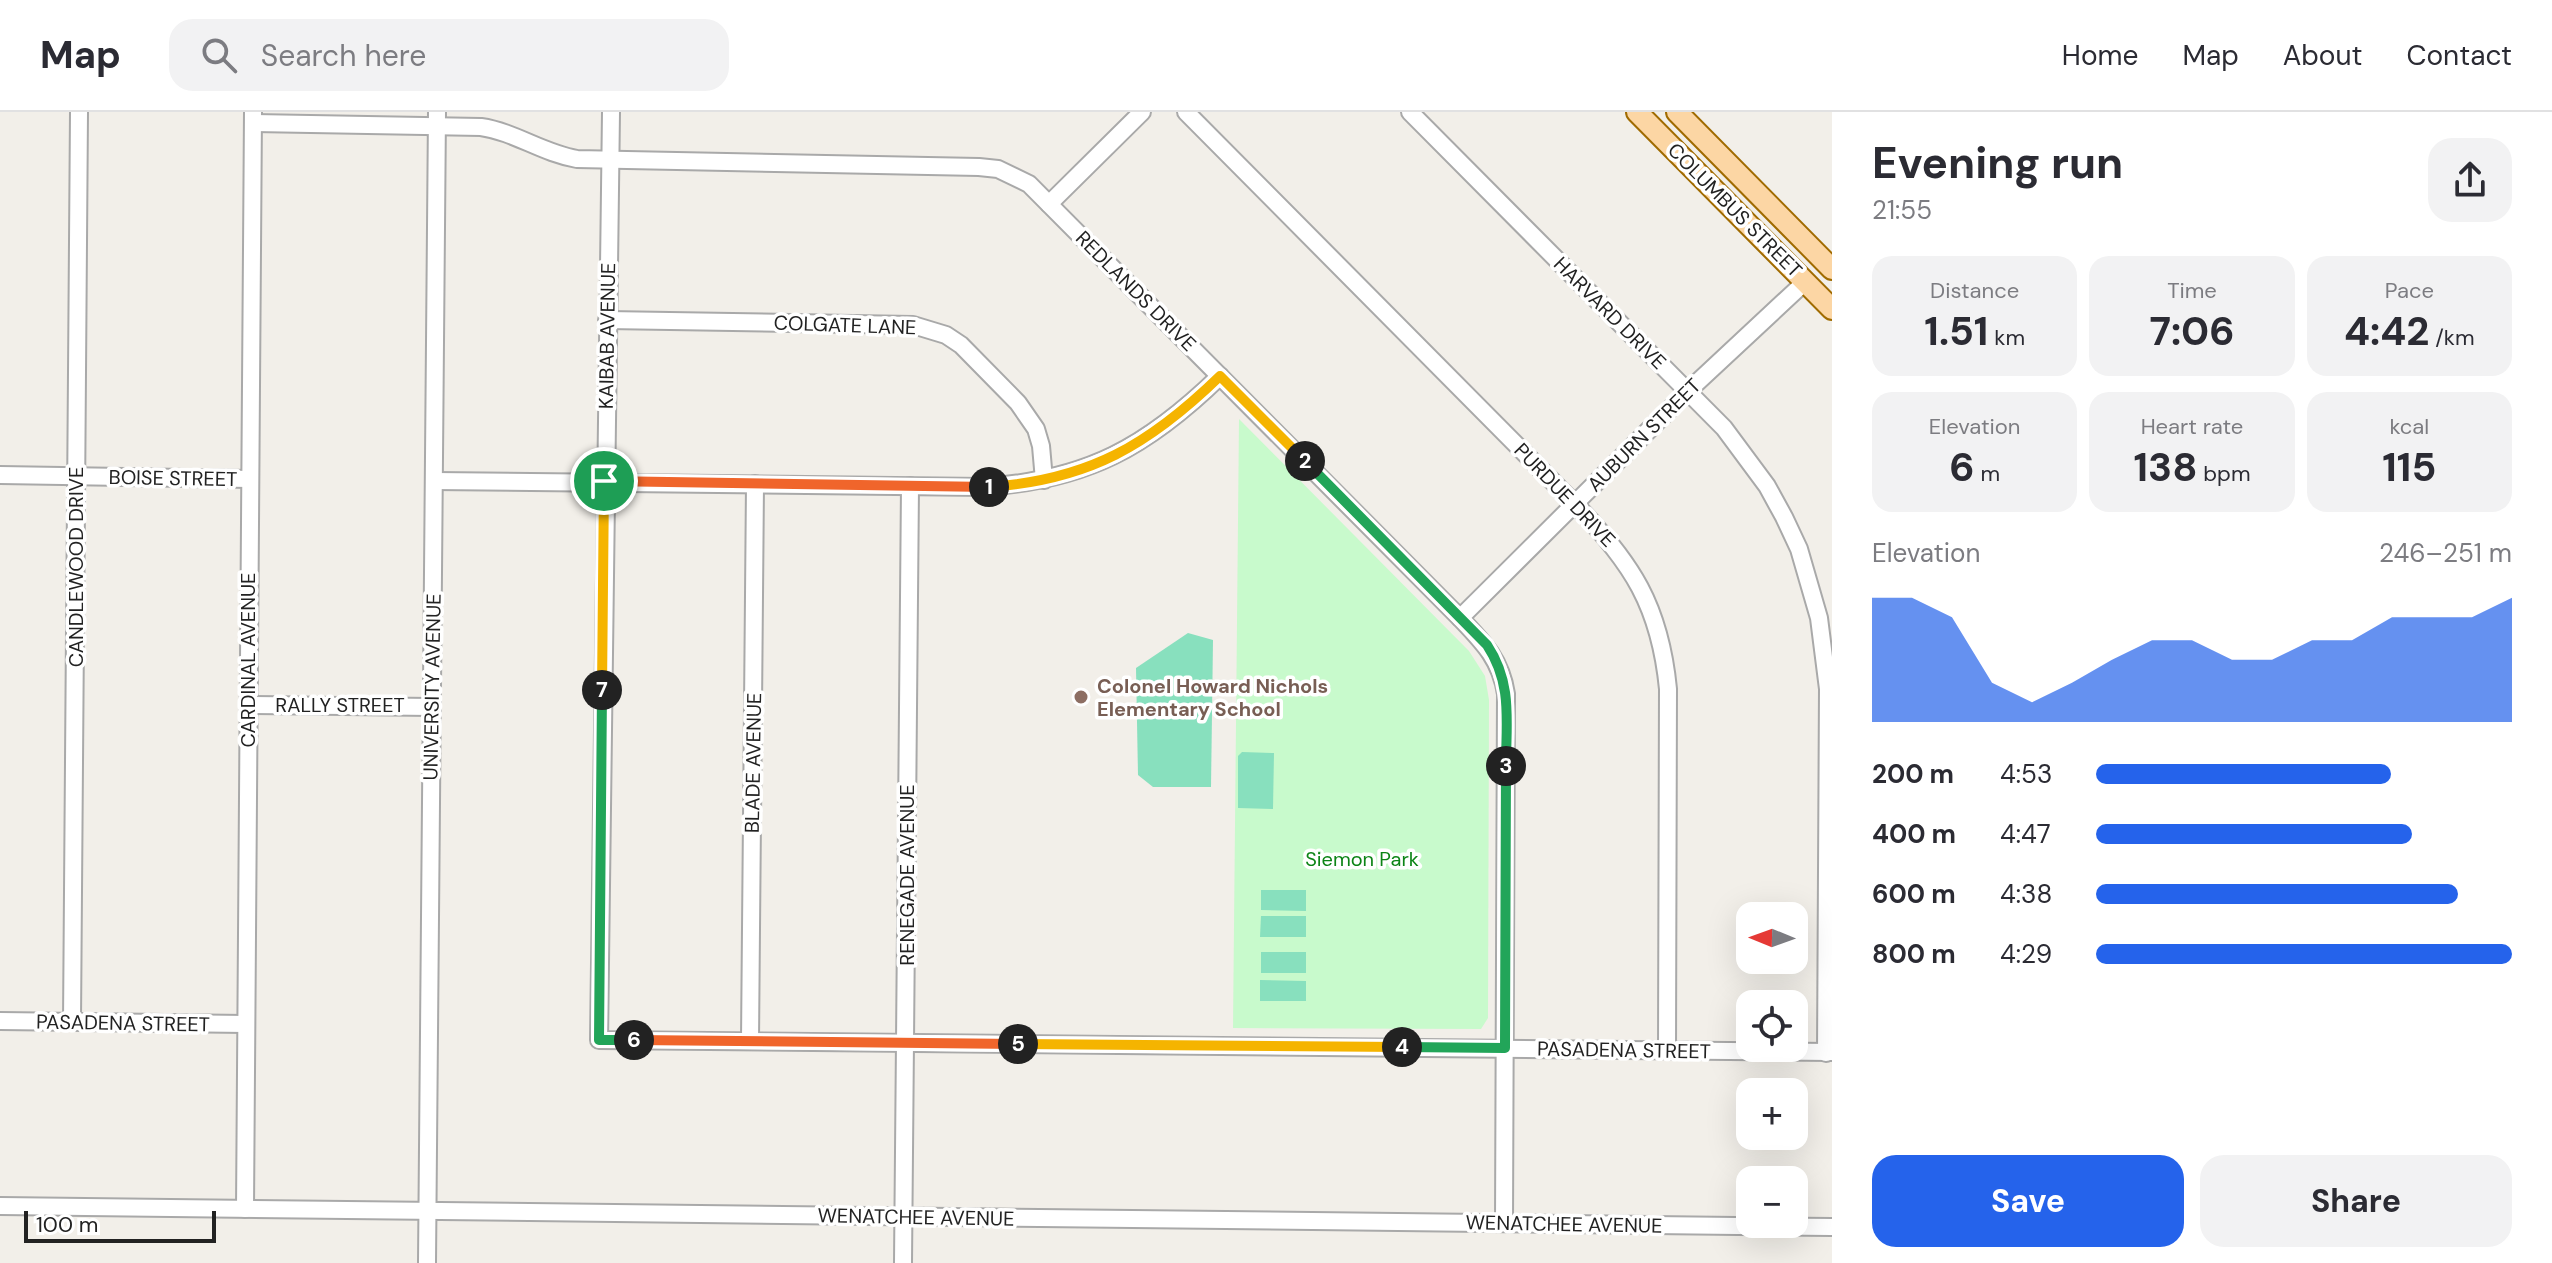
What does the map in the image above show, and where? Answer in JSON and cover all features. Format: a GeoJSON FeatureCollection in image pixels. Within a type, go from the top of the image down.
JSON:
{"type":"FeatureCollection","features":[{"type":"Feature","properties":{"kind":"main road","name":"COLUMBUS STREET"},"geometry":{"type":"LineString","coordinates":[[1637,112],[1832,309]]}},
{"type":"Feature","properties":{"kind":"main road","name":"COLUMBUS STREET"},"geometry":{"type":"LineString","coordinates":[[1677,112],[1830,263]]}},
{"type":"Feature","properties":{"kind":"main road","name":"AUBURN STREET"},"geometry":{"type":"LineString","coordinates":[[1805,282],[1830,263]]}},
{"type":"Feature","properties":{"kind":"street","name":"CANDLEWOOD DRIVE"},"geometry":{"type":"LineString","coordinates":[[72,1022],[79,112]]}},
{"type":"Feature","properties":{"kind":"street","name":"KAIBAB AVENUE"},"geometry":{"type":"LineString","coordinates":[[599,1040],[611,112]]}},
{"type":"Feature","properties":{"kind":"street"},"geometry":{"type":"LineString","coordinates":[[1049,204],[1142,112]]}},
{"type":"Feature","properties":{"kind":"street","name":"PURDUE DRIVE"},"geometry":{"type":"LineString","coordinates":[[1186,112],[1605,535],[1635,577],[1649,604],[1665,663],[1668,689],[1667,1050]]}},
{"type":"Feature","properties":{"kind":"street","name":"HARVARD DRIVE"},"geometry":{"type":"LineString","coordinates":[[1410,112],[1724,428],[1767,486],[1799,549],[1819,618],[1828,689],[1829,1052]]}},
{"type":"Feature","properties":{"kind":"street","name":"REDLANDS DRIVE"},"geometry":{"type":"LineString","coordinates":[[253,118],[437,120],[499,130],[560,156],[610,160],[998,169],[1015,176],[1049,204],[1487,645],[1497,661],[1506,694],[1504,1223]]}},
{"type":"Feature","properties":{"kind":"street","name":"CARDINAL AVENUE"},"geometry":{"type":"LineString","coordinates":[[245,1209],[253,118]]}},
{"type":"Feature","properties":{"kind":"street","name":"UNIVERSITY AVENUE"},"geometry":{"type":"LineString","coordinates":[[427,1263],[437,120]]}},
{"type":"Feature","properties":{"kind":"street","name":"AUBURN STREET"},"geometry":{"type":"LineString","coordinates":[[1460,618],[1688,391],[1805,282]]}},
{"type":"Feature","properties":{"kind":"street","name":"COLGATE LANE"},"geometry":{"type":"LineString","coordinates":[[607,320],[913,325],[929,328],[961,345],[1024,410],[1036,429],[1041,446],[1044,480]]}},
{"type":"Feature","properties":{"kind":"street"},"geometry":{"type":"LineString","coordinates":[[434,481],[984,487],[1044,480],[1090,467],[1140,442],[1189,406],[1220,376]]}},
{"type":"Feature","properties":{"kind":"street","name":"BOISE STREET"},"geometry":{"type":"LineString","coordinates":[[0,475],[250,479]]}},
{"type":"Feature","properties":{"kind":"street","name":"BLADE AVENUE"},"geometry":{"type":"LineString","coordinates":[[750,1041],[755,484]]}},
{"type":"Feature","properties":{"kind":"street","name":"RENEGADE AVENUE"},"geometry":{"type":"LineString","coordinates":[[903,1263],[910,486]]}},
{"type":"Feature","properties":{"kind":"street","name":"RALLY STREET"},"geometry":{"type":"LineString","coordinates":[[248,705],[432,707]]}},
{"type":"Feature","properties":{"kind":"street","name":"PASADENA STREET"},"geometry":{"type":"LineString","coordinates":[[0,1021],[246,1024]]}},
{"type":"Feature","properties":{"kind":"street","name":"PASADENA STREET"},"geometry":{"type":"LineString","coordinates":[[599,1040],[1829,1052]]}},
{"type":"Feature","properties":{"kind":"street","name":"WENATCHEE AVENUE"},"geometry":{"type":"LineString","coordinates":[[0,1206],[1832,1227]]}},
{"type":"Feature","properties":{"kind":"green space","name":"Siemon Park"},"geometry":{"type":"Polygon","coordinates":[[[1239,419],[1469,651],[1485,676],[1489,700],[1488,1018],[1481,1029],[1233,1028],[1239,419]]]}},
{"type":"Feature","properties":{"kind":"green space"},"geometry":{"type":"Polygon","coordinates":[[[1188,633],[1213,640],[1211,787],[1153,787],[1138,775],[1136,668],[1188,633]]]}},
{"type":"Feature","properties":{"kind":"green space"},"geometry":{"type":"Polygon","coordinates":[[[1242,752],[1274,753],[1273,809],[1238,808],[1238,756],[1242,752]]]}},
{"type":"Feature","properties":{"kind":"green space"},"geometry":{"type":"Polygon","coordinates":[[[1261,890],[1306,890],[1306,911],[1261,910],[1261,890]]]}},
{"type":"Feature","properties":{"kind":"green space"},"geometry":{"type":"Polygon","coordinates":[[[1261,916],[1306,916],[1306,937],[1260,937],[1261,916]]]}},
{"type":"Feature","properties":{"kind":"green space"},"geometry":{"type":"Polygon","coordinates":[[[1261,952],[1306,952],[1306,973],[1261,973],[1261,952]]]}},
{"type":"Feature","properties":{"kind":"green space"},"geometry":{"type":"Polygon","coordinates":[[[1260,980],[1306,981],[1306,1001],[1260,1001],[1260,980]]]}},
{"type":"Feature","properties":{"kind":"place","name":"Colonel Howard Nichols Elementary School"},"geometry":{"type":"Point","coordinates":[1081,697]}},
{"type":"Feature","properties":{"kind":"route"},"geometry":{"type":"LineString","coordinates":[[1220,376],[1487,645],[1504,677],[1505,1048],[599,1040],[604,481],[960,487],[1017,485],[1064,475],[1116,455],[1163,427],[1220,376]]}}]}
